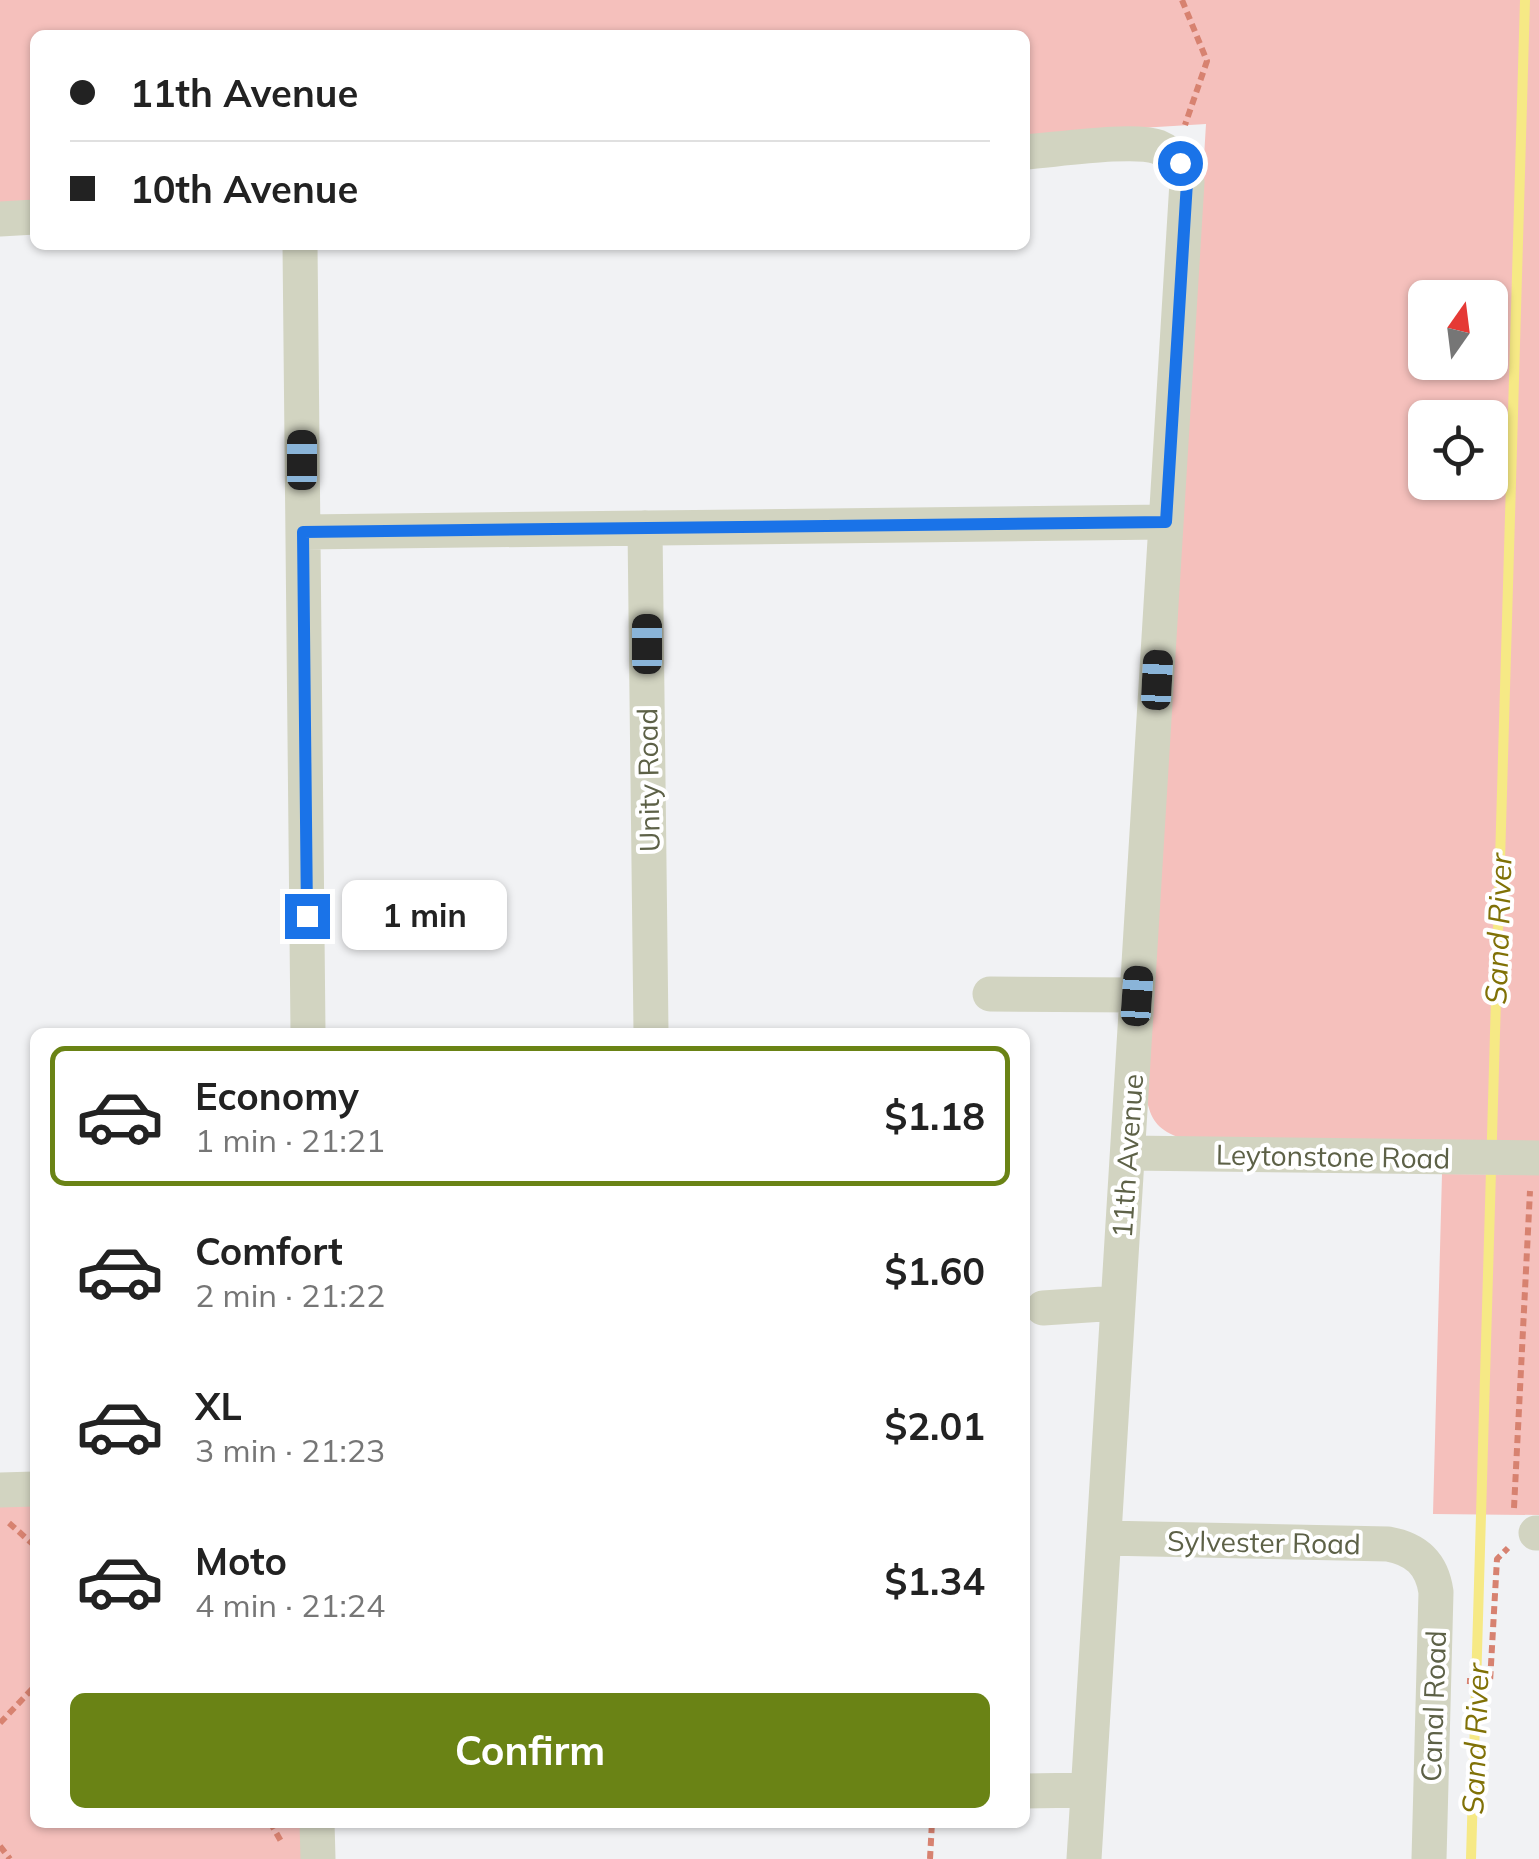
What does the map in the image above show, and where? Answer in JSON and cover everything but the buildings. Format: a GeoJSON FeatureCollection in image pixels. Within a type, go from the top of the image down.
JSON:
{"type":"FeatureCollection","features":[{"type":"Feature","properties":{"kind":"street"},"geometry":{"type":"LineString","coordinates":[[1030,152],[1139,144],[1160,148],[1175,157]]}},
{"type":"Feature","properties":{"kind":"street","name":"11th Avenue"},"geometry":{"type":"LineString","coordinates":[[1084,1859],[1187,182],[1175,157]]}},
{"type":"Feature","properties":{"kind":"street"},"geometry":{"type":"LineString","coordinates":[[0,219],[30,217]]}},
{"type":"Feature","properties":{"kind":"street"},"geometry":{"type":"LineString","coordinates":[[300,250],[308,1028]]}},
{"type":"Feature","properties":{"kind":"street"},"geometry":{"type":"LineString","coordinates":[[303,532],[1166,522]]}},
{"type":"Feature","properties":{"kind":"street","name":"Unity Road"},"geometry":{"type":"LineString","coordinates":[[646,528],[652,1028]]}},
{"type":"Feature","properties":{"kind":"street"},"geometry":{"type":"LineString","coordinates":[[990,994],[1137,996]]}},
{"type":"Feature","properties":{"kind":"street","name":"Leytonstone Road"},"geometry":{"type":"LineString","coordinates":[[1128,1153],[1536,1158]]}},
{"type":"Feature","properties":{"kind":"street"},"geometry":{"type":"LineString","coordinates":[[1042,1308],[1118,1302]]}},
{"type":"Feature","properties":{"kind":"street"},"geometry":{"type":"LineString","coordinates":[[0,1490],[30,1489]]}},
{"type":"Feature","properties":{"kind":"street","name":"Sylvester Road"},"geometry":{"type":"LineString","coordinates":[[1104,1538],[1388,1544],[1421,1558]]}},
{"type":"Feature","properties":{"kind":"street","name":"Canal Road"},"geometry":{"type":"LineString","coordinates":[[1421,1558],[1429,1568],[1436,1592],[1429,1859]]}},
{"type":"Feature","properties":{"kind":"street"},"geometry":{"type":"LineString","coordinates":[[1030,1791],[1088,1790]]}},
{"type":"Feature","properties":{"kind":"street"},"geometry":{"type":"LineString","coordinates":[[317,1828],[318,1859]]}},
{"type":"Feature","properties":{"kind":"path"},"geometry":{"type":"LineString","coordinates":[[1175,157],[1207,61],[1182,0]]}},
{"type":"Feature","properties":{"kind":"path"},"geometry":{"type":"LineString","coordinates":[[1465,1681],[1490,1682],[1497,1558],[1529,1537],[1536,1158]]}},
{"type":"Feature","properties":{"kind":"path"},"geometry":{"type":"LineString","coordinates":[[0,1516],[30,1542]]}},
{"type":"Feature","properties":{"kind":"path"},"geometry":{"type":"LineString","coordinates":[[0,1722],[30,1691]]}},
{"type":"Feature","properties":{"kind":"path"},"geometry":{"type":"LineString","coordinates":[[273,1828],[288,1859]]}},
{"type":"Feature","properties":{"kind":"path"},"geometry":{"type":"LineString","coordinates":[[930,1859],[932,1828]]}},
{"type":"Feature","properties":{"kind":"path"},"geometry":{"type":"LineString","coordinates":[[0,1846],[10,1859]]}},
{"type":"Feature","properties":{"kind":"shaded area"},"geometry":{"type":"Polygon","coordinates":[[[0,0],[1539,0],[1539,1142],[1180,1138],[1158,1125],[1149,1109],[1206,124],[1030,135],[1030,30],[30,30],[30,201],[0,203],[0,0]]]}},
{"type":"Feature","properties":{"kind":"shaded area"},"geometry":{"type":"Polygon","coordinates":[[[1442,1174],[1539,1175],[1539,1515],[1433,1514],[1442,1174]]]}},
{"type":"Feature","properties":{"kind":"shaded area"},"geometry":{"type":"Polygon","coordinates":[[[0,1503],[30,1503],[30,1828],[302,1828],[302,1859],[0,1859],[0,1503]]]}},
{"type":"Feature","properties":{"kind":"waterway","name":"Sand River"},"geometry":{"type":"LineString","coordinates":[[1471,1859],[1525,0]]}},
{"type":"Feature","properties":{"kind":"route"},"geometry":{"type":"LineString","coordinates":[[307,916],[303,532],[1166,522],[1187,182],[1180,163]]}}]}
